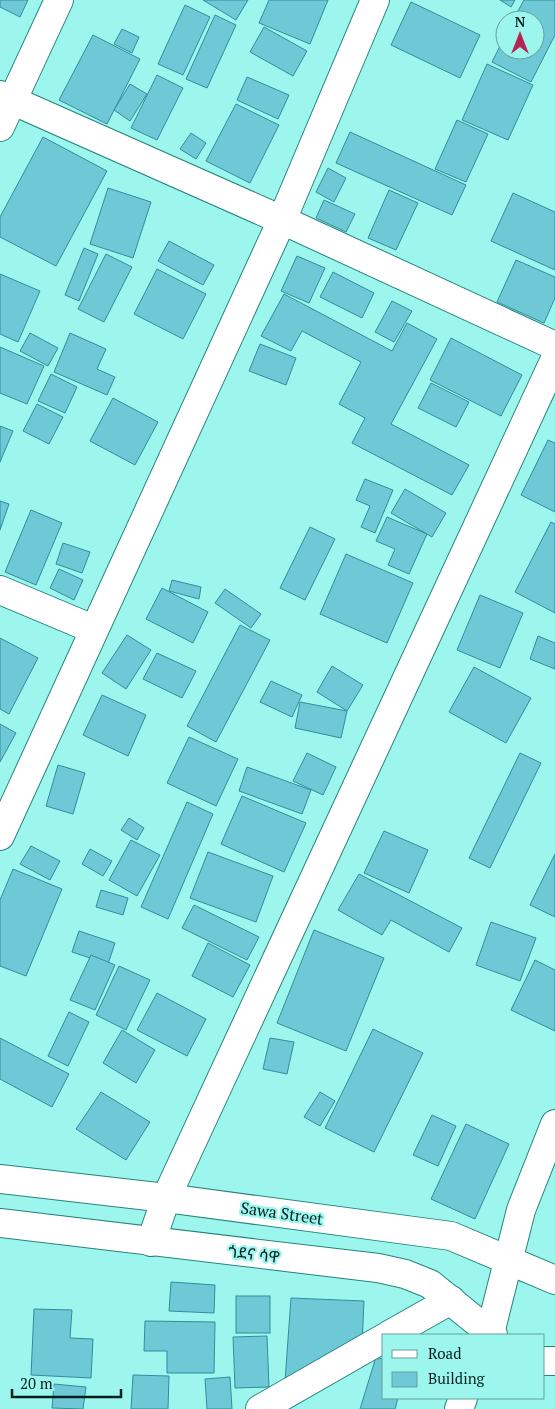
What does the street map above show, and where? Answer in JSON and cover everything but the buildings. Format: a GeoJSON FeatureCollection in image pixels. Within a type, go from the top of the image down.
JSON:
{"type":"FeatureCollection","features":[{"type":"Feature","properties":{"kind":"street"},"geometry":{"type":"LineString","coordinates":[[0,127],[6,97],[59,0]]}},
{"type":"Feature","properties":{"kind":"street"},"geometry":{"type":"LineString","coordinates":[[0,836],[93,629],[282,220],[375,0]]}},
{"type":"Feature","properties":{"kind":"street"},"geometry":{"type":"LineString","coordinates":[[6,97],[282,220],[555,346]]}},
{"type":"Feature","properties":{"kind":"street"},"geometry":{"type":"LineString","coordinates":[[151,1242],[166,1198],[555,359]]}},
{"type":"Feature","properties":{"kind":"street"},"geometry":{"type":"LineString","coordinates":[[0,590],[93,629]]}},
{"type":"Feature","properties":{"kind":"street"},"geometry":{"type":"LineString","coordinates":[[490,1334],[521,1210],[555,1124]]}},
{"type":"Feature","properties":{"kind":"street","name":"Sawa Street"},"geometry":{"type":"LineString","coordinates":[[0,1179],[166,1198],[451,1236],[555,1280]]}},
{"type":"Feature","properties":{"kind":"street","name":"ጎደና ሳዋ"},"geometry":{"type":"LineString","coordinates":[[0,1223],[378,1268],[405,1274],[430,1284],[489,1334]]}},
{"type":"Feature","properties":{"kind":"street"},"geometry":{"type":"LineString","coordinates":[[391,1334],[451,1300]]}},
{"type":"Feature","properties":{"kind":"street"},"geometry":{"type":"LineString","coordinates":[[260,1409],[382,1339]]}}]}
